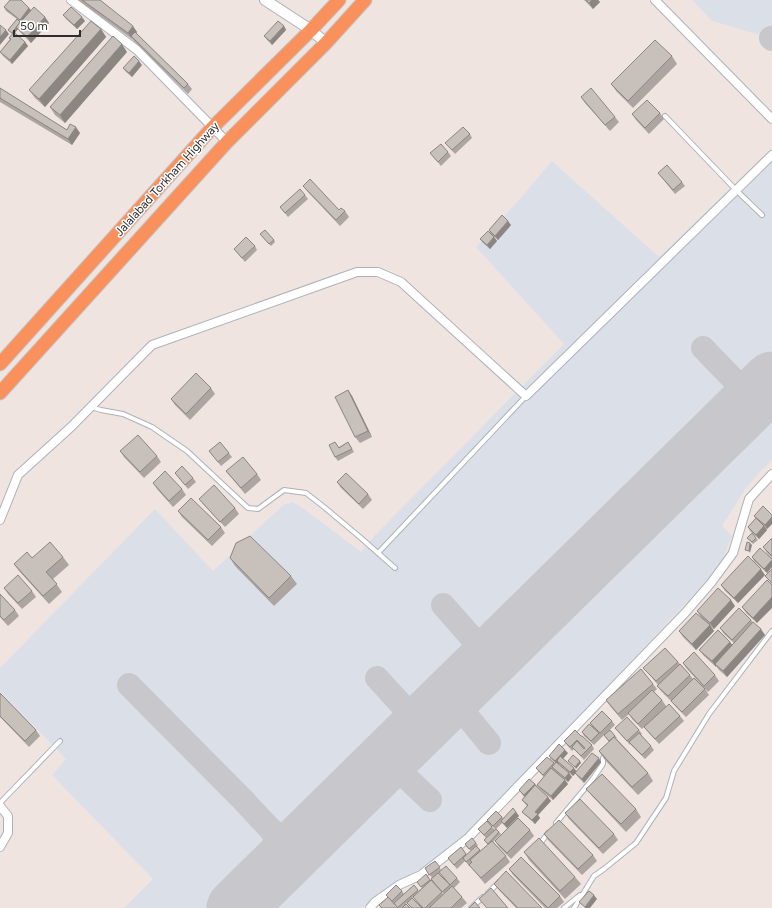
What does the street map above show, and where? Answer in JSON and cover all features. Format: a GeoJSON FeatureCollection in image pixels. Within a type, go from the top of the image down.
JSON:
{"type":"FeatureCollection","features":[{"type":"Feature","properties":{"kind":"highway","name":"Jalalabad Torkham Highway"},"geometry":{"type":"LineString","coordinates":[[0,364],[212,128],[311,30],[339,0]]}},
{"type":"Feature","properties":{"kind":"highway"},"geometry":{"type":"LineString","coordinates":[[0,393],[227,142],[326,43],[366,0]]}},
{"type":"Feature","properties":{"kind":"street"},"geometry":{"type":"LineString","coordinates":[[71,0],[136,50],[227,142]]}},
{"type":"Feature","properties":{"kind":"street"},"geometry":{"type":"LineString","coordinates":[[266,0],[311,30],[326,43]]}},
{"type":"Feature","properties":{"kind":"street"},"geometry":{"type":"LineString","coordinates":[[655,0],[772,119]]}},
{"type":"Feature","properties":{"kind":"street"},"geometry":{"type":"LineString","coordinates":[[0,520],[18,475],[72,427],[152,345],[357,272],[378,272],[401,282],[526,396],[772,154]]}},
{"type":"Feature","properties":{"kind":"street"},"geometry":{"type":"LineString","coordinates":[[370,908],[375,902],[400,885],[421,875],[467,839],[685,613],[734,553],[749,499],[772,474]]}},
{"type":"Feature","properties":{"kind":"street"},"geometry":{"type":"LineString","coordinates":[[0,805],[8,816],[8,833],[0,847]]}},
{"type":"Feature","properties":{"kind":"lane"},"geometry":{"type":"LineString","coordinates":[[666,116],[736,190],[762,215]]}},
{"type":"Feature","properties":{"kind":"lane"},"geometry":{"type":"LineString","coordinates":[[378,553],[526,396]]}},
{"type":"Feature","properties":{"kind":"lane"},"geometry":{"type":"LineString","coordinates":[[91,407],[123,414],[152,428],[187,451],[248,508],[258,509],[284,490],[306,493],[395,568]]}},
{"type":"Feature","properties":{"kind":"lane"},"geometry":{"type":"LineString","coordinates":[[574,908],[594,876],[636,843],[666,798],[674,771],[709,714],[772,631]]}},
{"type":"Feature","properties":{"kind":"lane"},"geometry":{"type":"LineString","coordinates":[[0,805],[60,741]]}},
{"type":"Feature","properties":{"kind":"lane"},"geometry":{"type":"LineString","coordinates":[[535,850],[592,780],[603,764],[603,758],[611,748]]}},
{"type":"Feature","properties":{"kind":"lane"},"geometry":{"type":"LineString","coordinates":[[471,908],[500,881]]}},
{"type":"Feature","properties":{"kind":"lane"},"geometry":{"type":"LineString","coordinates":[[564,908],[584,893]]}},
{"type":"Feature","properties":{"kind":"shaded area"},"geometry":{"type":"Polygon","coordinates":[[[692,0],[772,0],[772,36],[771,38],[712,21],[692,0]]]}},
{"type":"Feature","properties":{"kind":"shaded area"},"geometry":{"type":"Polygon","coordinates":[[[772,148],[772,460],[746,488],[722,526],[732,536],[720,565],[703,585],[473,829],[436,858],[362,908],[124,908],[153,879],[52,775],[66,759],[0,691],[0,668],[155,509],[213,571],[283,505],[292,502],[300,506],[361,552],[375,535],[564,344],[476,247],[552,161],[659,257],[772,148]]]}},
{"type":"Feature","properties":{"kind":"building"},"geometry":{"type":"Polygon","coordinates":[[[10,0],[21,0],[29,8],[20,20],[4,7],[10,0]]]}},
{"type":"Feature","properties":{"kind":"building"},"geometry":{"type":"Polygon","coordinates":[[[82,0],[100,0],[133,26],[128,33],[82,0]]]}},
{"type":"Feature","properties":{"kind":"building"},"geometry":{"type":"Polygon","coordinates":[[[34,7],[45,17],[27,37],[16,27],[34,7]]]}},
{"type":"Feature","properties":{"kind":"building"},"geometry":{"type":"Polygon","coordinates":[[[71,7],[82,17],[74,25],[63,15],[71,7]]]}},
{"type":"Feature","properties":{"kind":"building"},"geometry":{"type":"Polygon","coordinates":[[[17,19],[20,22],[12,33],[8,30],[17,19]]]}},
{"type":"Feature","properties":{"kind":"building"},"geometry":{"type":"Polygon","coordinates":[[[91,21],[101,29],[39,99],[29,90],[91,21]]]}},
{"type":"Feature","properties":{"kind":"building"},"geometry":{"type":"Polygon","coordinates":[[[278,21],[284,26],[270,41],[264,36],[278,21]]]}},
{"type":"Feature","properties":{"kind":"building"},"geometry":{"type":"Polygon","coordinates":[[[0,25],[6,30],[0,37],[0,25]]]}},
{"type":"Feature","properties":{"kind":"building"},"geometry":{"type":"Polygon","coordinates":[[[14,32],[25,42],[10,60],[0,52],[11,39],[9,38],[14,32]]]}},
{"type":"Feature","properties":{"kind":"building"},"geometry":{"type":"Polygon","coordinates":[[[135,32],[188,84],[184,88],[131,36],[135,32]]]}},
{"type":"Feature","properties":{"kind":"building"},"geometry":{"type":"Polygon","coordinates":[[[113,36],[122,44],[60,115],[50,107],[113,36]]]}},
{"type":"Feature","properties":{"kind":"building"},"geometry":{"type":"Polygon","coordinates":[[[655,40],[672,56],[628,101],[611,84],[655,40]]]}},
{"type":"Feature","properties":{"kind":"building"},"geometry":{"type":"Polygon","coordinates":[[[134,56],[139,61],[129,73],[123,68],[134,56]]]}},
{"type":"Feature","properties":{"kind":"building"},"geometry":{"type":"Polygon","coordinates":[[[0,88],[67,130],[70,124],[76,127],[68,139],[0,98],[0,88]]]}},
{"type":"Feature","properties":{"kind":"building"},"geometry":{"type":"Polygon","coordinates":[[[591,88],[615,117],[605,125],[581,97],[591,88]]]}},
{"type":"Feature","properties":{"kind":"building"},"geometry":{"type":"Polygon","coordinates":[[[647,100],[660,113],[645,128],[632,114],[647,100]]]}},
{"type":"Feature","properties":{"kind":"building"},"geometry":{"type":"Polygon","coordinates":[[[463,127],[470,134],[452,150],[445,143],[463,127]]]}},
{"type":"Feature","properties":{"kind":"building"},"geometry":{"type":"Polygon","coordinates":[[[441,144],[448,152],[438,162],[430,153],[441,144]]]}},
{"type":"Feature","properties":{"kind":"building"},"geometry":{"type":"Polygon","coordinates":[[[667,165],[682,182],[673,190],[658,173],[667,165]]]}},
{"type":"Feature","properties":{"kind":"building"},"geometry":{"type":"Polygon","coordinates":[[[310,179],[339,210],[341,208],[345,211],[336,220],[303,186],[310,179]]]}},
{"type":"Feature","properties":{"kind":"building"},"geometry":{"type":"Polygon","coordinates":[[[300,189],[305,195],[285,213],[280,207],[300,189]]]}},
{"type":"Feature","properties":{"kind":"building"},"geometry":{"type":"Polygon","coordinates":[[[502,215],[508,221],[495,236],[489,230],[502,215]]]}},
{"type":"Feature","properties":{"kind":"building"},"geometry":{"type":"Polygon","coordinates":[[[265,230],[274,240],[269,244],[260,234],[265,230]]]}},
{"type":"Feature","properties":{"kind":"building"},"geometry":{"type":"Polygon","coordinates":[[[488,231],[494,237],[487,245],[480,239],[488,231]]]}},
{"type":"Feature","properties":{"kind":"building"},"geometry":{"type":"Polygon","coordinates":[[[246,237],[255,246],[242,258],[234,249],[246,237]]]}},
{"type":"Feature","properties":{"kind":"building"},"geometry":{"type":"Polygon","coordinates":[[[196,373],[211,388],[186,414],[171,399],[196,373]]]}},
{"type":"Feature","properties":{"kind":"building"},"geometry":{"type":"Polygon","coordinates":[[[348,390],[368,431],[355,437],[335,397],[348,390]]]}},
{"type":"Feature","properties":{"kind":"building"},"geometry":{"type":"Polygon","coordinates":[[[138,435],[157,456],[140,472],[120,451],[138,435]]]}},
{"type":"Feature","properties":{"kind":"building"},"geometry":{"type":"Polygon","coordinates":[[[220,442],[229,453],[218,462],[209,451],[220,442]]]}},
{"type":"Feature","properties":{"kind":"building"},"geometry":{"type":"Polygon","coordinates":[[[335,442],[339,448],[348,442],[352,449],[335,457],[329,445],[335,442]]]}},
{"type":"Feature","properties":{"kind":"building"},"geometry":{"type":"Polygon","coordinates":[[[243,457],[257,474],[241,488],[226,471],[243,457]]]}},
{"type":"Feature","properties":{"kind":"building"},"geometry":{"type":"Polygon","coordinates":[[[182,466],[193,478],[185,485],[175,473],[182,466]]]}},
{"type":"Feature","properties":{"kind":"building"},"geometry":{"type":"Polygon","coordinates":[[[165,471],[182,489],[169,501],[153,483],[165,471]]]}},
{"type":"Feature","properties":{"kind":"building"},"geometry":{"type":"Polygon","coordinates":[[[346,473],[368,494],[359,504],[337,482],[346,473]]]}},
{"type":"Feature","properties":{"kind":"building"},"geometry":{"type":"Polygon","coordinates":[[[214,485],[235,508],[220,522],[199,499],[214,485]]]}},
{"type":"Feature","properties":{"kind":"building"},"geometry":{"type":"Polygon","coordinates":[[[191,498],[221,527],[208,540],[178,511],[191,498]]]}},
{"type":"Feature","properties":{"kind":"building"},"geometry":{"type":"Polygon","coordinates":[[[763,506],[772,515],[765,525],[754,516],[763,506]]]}},
{"type":"Feature","properties":{"kind":"building"},"geometry":{"type":"Polygon","coordinates":[[[756,518],[764,526],[756,535],[748,527],[756,518]]]}},
{"type":"Feature","properties":{"kind":"building"},"geometry":{"type":"Polygon","coordinates":[[[752,533],[756,538],[752,542],[747,538],[752,533]]]}},
{"type":"Feature","properties":{"kind":"building"},"geometry":{"type":"Polygon","coordinates":[[[250,536],[291,576],[269,598],[230,558],[236,543],[250,536]]]}},
{"type":"Feature","properties":{"kind":"building"},"geometry":{"type":"Polygon","coordinates":[[[772,538],[772,556],[763,547],[772,538]]]}},
{"type":"Feature","properties":{"kind":"building"},"geometry":{"type":"Polygon","coordinates":[[[50,542],[63,557],[46,572],[57,584],[43,596],[14,564],[27,552],[32,558],[50,542]]]}},
{"type":"Feature","properties":{"kind":"building"},"geometry":{"type":"Polygon","coordinates":[[[747,542],[750,543],[749,551],[745,550],[747,542]]]}},
{"type":"Feature","properties":{"kind":"building"},"geometry":{"type":"Polygon","coordinates":[[[760,548],[772,559],[764,569],[752,557],[760,548]]]}},
{"type":"Feature","properties":{"kind":"building"},"geometry":{"type":"Polygon","coordinates":[[[748,556],[761,569],[734,598],[721,585],[748,556]]]}},
{"type":"Feature","properties":{"kind":"building"},"geometry":{"type":"Polygon","coordinates":[[[772,569],[772,583],[765,576],[772,569]]]}},
{"type":"Feature","properties":{"kind":"building"},"geometry":{"type":"Polygon","coordinates":[[[18,575],[32,591],[18,603],[4,588],[18,575]]]}},
{"type":"Feature","properties":{"kind":"building"},"geometry":{"type":"Polygon","coordinates":[[[767,580],[772,585],[772,597],[753,618],[742,607],[767,580]]]}},
{"type":"Feature","properties":{"kind":"building"},"geometry":{"type":"Polygon","coordinates":[[[718,588],[731,600],[710,623],[697,611],[718,588]]]}},
{"type":"Feature","properties":{"kind":"building"},"geometry":{"type":"Polygon","coordinates":[[[0,594],[15,610],[4,620],[0,616],[0,594]]]}},
{"type":"Feature","properties":{"kind":"building"},"geometry":{"type":"Polygon","coordinates":[[[739,608],[751,620],[732,640],[720,628],[739,608]]]}},
{"type":"Feature","properties":{"kind":"building"},"geometry":{"type":"Polygon","coordinates":[[[696,613],[710,625],[692,644],[679,631],[696,613]]]}},
{"type":"Feature","properties":{"kind":"building"},"geometry":{"type":"Polygon","coordinates":[[[753,622],[761,629],[723,671],[715,664],[753,622]]]}},
{"type":"Feature","properties":{"kind":"building"},"geometry":{"type":"Polygon","coordinates":[[[718,630],[730,642],[712,661],[699,650],[718,630]]]}},
{"type":"Feature","properties":{"kind":"building"},"geometry":{"type":"Polygon","coordinates":[[[665,648],[678,662],[656,681],[643,668],[665,648]]]}},
{"type":"Feature","properties":{"kind":"building"},"geometry":{"type":"Polygon","coordinates":[[[694,652],[715,675],[704,686],[683,663],[694,652]]]}},
{"type":"Feature","properties":{"kind":"building"},"geometry":{"type":"Polygon","coordinates":[[[680,664],[690,675],[668,696],[657,686],[680,664]]]}},
{"type":"Feature","properties":{"kind":"building"},"geometry":{"type":"Polygon","coordinates":[[[641,669],[653,684],[618,714],[606,700],[641,669]]]}},
{"type":"Feature","properties":{"kind":"building"},"geometry":{"type":"Polygon","coordinates":[[[694,678],[705,689],[682,712],[671,701],[694,678]]]}},
{"type":"Feature","properties":{"kind":"building"},"geometry":{"type":"Polygon","coordinates":[[[652,690],[662,700],[638,724],[628,713],[652,690]]]}},
{"type":"Feature","properties":{"kind":"building"},"geometry":{"type":"Polygon","coordinates":[[[0,693],[36,730],[25,741],[0,716],[0,693]]]}},
{"type":"Feature","properties":{"kind":"building"},"geometry":{"type":"Polygon","coordinates":[[[669,704],[680,716],[655,739],[644,727],[669,704]]]}},
{"type":"Feature","properties":{"kind":"building"},"geometry":{"type":"Polygon","coordinates":[[[602,711],[612,721],[600,733],[590,723],[602,711]]]}},
{"type":"Feature","properties":{"kind":"building"},"geometry":{"type":"Polygon","coordinates":[[[627,717],[639,730],[627,741],[615,728],[627,717]]]}},
{"type":"Feature","properties":{"kind":"building"},"geometry":{"type":"Polygon","coordinates":[[[589,724],[599,733],[591,741],[582,732],[589,724]]]}},
{"type":"Feature","properties":{"kind":"building"},"geometry":{"type":"Polygon","coordinates":[[[575,730],[592,745],[581,756],[572,747],[577,741],[584,749],[585,748],[577,740],[570,747],[564,741],[575,730]]]}},
{"type":"Feature","properties":{"kind":"building"},"geometry":{"type":"Polygon","coordinates":[[[610,730],[615,736],[609,741],[604,735],[610,730]]]}},
{"type":"Feature","properties":{"kind":"building"},"geometry":{"type":"Polygon","coordinates":[[[639,733],[651,746],[642,755],[629,742],[639,733]]]}},
{"type":"Feature","properties":{"kind":"building"},"geometry":{"type":"Polygon","coordinates":[[[614,737],[648,773],[632,787],[599,751],[614,737]]]}},
{"type":"Feature","properties":{"kind":"building"},"geometry":{"type":"Polygon","coordinates":[[[559,744],[565,750],[555,761],[549,756],[559,744]]]}},
{"type":"Feature","properties":{"kind":"building"},"geometry":{"type":"Polygon","coordinates":[[[592,753],[599,758],[582,779],[575,773],[592,753]]]}},
{"type":"Feature","properties":{"kind":"building"},"geometry":{"type":"Polygon","coordinates":[[[573,755],[580,761],[575,767],[568,761],[573,755]]]}},
{"type":"Feature","properties":{"kind":"building"},"geometry":{"type":"Polygon","coordinates":[[[560,756],[574,768],[570,772],[557,761],[560,756]]]}},
{"type":"Feature","properties":{"kind":"building"},"geometry":{"type":"Polygon","coordinates":[[[547,757],[554,763],[543,775],[536,768],[547,757]]]}},
{"type":"Feature","properties":{"kind":"building"},"geometry":{"type":"Polygon","coordinates":[[[556,762],[569,773],[565,778],[552,767],[556,762]]]}},
{"type":"Feature","properties":{"kind":"building"},"geometry":{"type":"Polygon","coordinates":[[[551,768],[565,780],[551,796],[537,785],[551,768]]]}},
{"type":"Feature","properties":{"kind":"building"},"geometry":{"type":"Polygon","coordinates":[[[602,774],[636,809],[621,824],[586,789],[602,774]]]}},
{"type":"Feature","properties":{"kind":"building"},"geometry":{"type":"Polygon","coordinates":[[[529,779],[535,784],[524,795],[519,790],[529,779]]]}},
{"type":"Feature","properties":{"kind":"building"},"geometry":{"type":"Polygon","coordinates":[[[535,785],[548,797],[535,812],[538,814],[532,820],[522,812],[528,805],[522,800],[535,785]]]}},
{"type":"Feature","properties":{"kind":"building"},"geometry":{"type":"Polygon","coordinates":[[[580,799],[614,834],[599,848],[565,813],[580,799]]]}},
{"type":"Feature","properties":{"kind":"building"},"geometry":{"type":"Polygon","coordinates":[[[513,808],[516,812],[504,824],[501,821],[513,808]]]}},
{"type":"Feature","properties":{"kind":"building"},"geometry":{"type":"Polygon","coordinates":[[[496,811],[502,817],[493,826],[487,820],[496,811]]]}},
{"type":"Feature","properties":{"kind":"building"},"geometry":{"type":"Polygon","coordinates":[[[518,818],[530,830],[507,853],[495,841],[518,818]]]}},
{"type":"Feature","properties":{"kind":"building"},"geometry":{"type":"Polygon","coordinates":[[[559,820],[593,855],[578,869],[544,834],[559,820]]]}},
{"type":"Feature","properties":{"kind":"building"},"geometry":{"type":"Polygon","coordinates":[[[487,821],[492,827],[484,835],[478,829],[487,821]]]}},
{"type":"Feature","properties":{"kind":"building"},"geometry":{"type":"Polygon","coordinates":[[[496,829],[499,832],[488,844],[484,840],[496,829]]]}},
{"type":"Feature","properties":{"kind":"building"},"geometry":{"type":"Polygon","coordinates":[[[472,838],[476,843],[469,849],[465,844],[472,838]]]}},
{"type":"Feature","properties":{"kind":"building"},"geometry":{"type":"Polygon","coordinates":[[[539,838],[575,877],[560,891],[524,852],[539,838]]]}},
{"type":"Feature","properties":{"kind":"building"},"geometry":{"type":"Polygon","coordinates":[[[492,841],[506,856],[481,878],[469,865],[472,862],[470,860],[492,841]]]}},
{"type":"Feature","properties":{"kind":"building"},"geometry":{"type":"Polygon","coordinates":[[[476,846],[480,850],[466,862],[463,858],[476,846]]]}},
{"type":"Feature","properties":{"kind":"building"},"geometry":{"type":"Polygon","coordinates":[[[461,847],[466,854],[454,865],[448,858],[461,847]]]}},
{"type":"Feature","properties":{"kind":"building"},"geometry":{"type":"Polygon","coordinates":[[[521,857],[560,896],[548,908],[509,869],[521,857]]]}},
{"type":"Feature","properties":{"kind":"building"},"geometry":{"type":"Polygon","coordinates":[[[435,861],[440,867],[429,875],[425,868],[435,861]]]}},
{"type":"Feature","properties":{"kind":"building"},"geometry":{"type":"Polygon","coordinates":[[[446,866],[457,878],[450,885],[439,872],[446,866]]]}},
{"type":"Feature","properties":{"kind":"building"},"geometry":{"type":"Polygon","coordinates":[[[506,871],[542,908],[518,908],[494,884],[506,871]]]}},
{"type":"Feature","properties":{"kind":"building"},"geometry":{"type":"Polygon","coordinates":[[[438,873],[450,885],[442,892],[431,879],[438,873]]]}},
{"type":"Feature","properties":{"kind":"building"},"geometry":{"type":"Polygon","coordinates":[[[426,874],[430,880],[421,887],[417,882],[426,874]]]}},
{"type":"Feature","properties":{"kind":"building"},"geometry":{"type":"Polygon","coordinates":[[[431,880],[442,892],[425,908],[423,908],[413,897],[431,880]]]}},
{"type":"Feature","properties":{"kind":"building"},"geometry":{"type":"Polygon","coordinates":[[[396,885],[402,891],[392,901],[386,895],[396,885]]]}},
{"type":"Feature","properties":{"kind":"building"},"geometry":{"type":"Polygon","coordinates":[[[414,885],[418,890],[397,908],[394,903],[414,885]]]}},
{"type":"Feature","properties":{"kind":"building"},"geometry":{"type":"Polygon","coordinates":[[[452,886],[462,897],[451,908],[429,908],[452,886]]]}},
{"type":"Feature","properties":{"kind":"building"},"geometry":{"type":"Polygon","coordinates":[[[491,888],[508,908],[487,908],[479,899],[491,888]]]}},
{"type":"Feature","properties":{"kind":"building"},"geometry":{"type":"Polygon","coordinates":[[[589,891],[594,895],[585,907],[579,902],[589,891]]]}},
{"type":"Feature","properties":{"kind":"building"},"geometry":{"type":"Polygon","coordinates":[[[388,897],[398,908],[382,908],[379,905],[388,897]]]}},
{"type":"Feature","properties":{"kind":"building"},"geometry":{"type":"Polygon","coordinates":[[[412,898],[422,908],[412,908],[407,903],[412,898]]]}},
{"type":"Feature","properties":{"kind":"building"},"geometry":{"type":"Polygon","coordinates":[[[475,902],[480,908],[469,908],[475,902]]]}},
{"type":"Feature","properties":{"kind":"building"},"geometry":{"type":"Polygon","coordinates":[[[406,904],[410,908],[402,908],[406,904]]]}},
{"type":"Feature","properties":{"kind":"taxiway"},"geometry":{"type":"LineString","coordinates":[[703,348],[735,381],[740,391],[741,404],[727,426]]}},
{"type":"Feature","properties":{"kind":"taxiway"},"geometry":{"type":"LineString","coordinates":[[735,381],[750,386],[758,386],[772,378]]}},
{"type":"Feature","properties":{"kind":"taxiway"},"geometry":{"type":"LineString","coordinates":[[443,605],[472,638],[476,649],[471,669],[460,688]]}},
{"type":"Feature","properties":{"kind":"taxiway"},"geometry":{"type":"LineString","coordinates":[[472,638],[483,641],[496,641],[502,639],[525,623]]}},
{"type":"Feature","properties":{"kind":"taxiway"},"geometry":{"type":"LineString","coordinates":[[377,678],[421,726]]}},
{"type":"Feature","properties":{"kind":"taxiway"},"geometry":{"type":"LineString","coordinates":[[129,685],[272,831],[278,847],[278,855],[270,875]]}},
{"type":"Feature","properties":{"kind":"taxiway"},"geometry":{"type":"LineString","coordinates":[[451,697],[489,743]]}},
{"type":"Feature","properties":{"kind":"taxiway"},"geometry":{"type":"LineString","coordinates":[[387,759],[430,800]]}},
{"type":"Feature","properties":{"kind":"taxiway"},"geometry":{"type":"LineString","coordinates":[[272,831],[292,837],[304,835],[322,823]]}},
{"type":"Feature","properties":{"kind":"runway"},"geometry":{"type":"LineString","coordinates":[[236,908],[772,381]]}}]}
